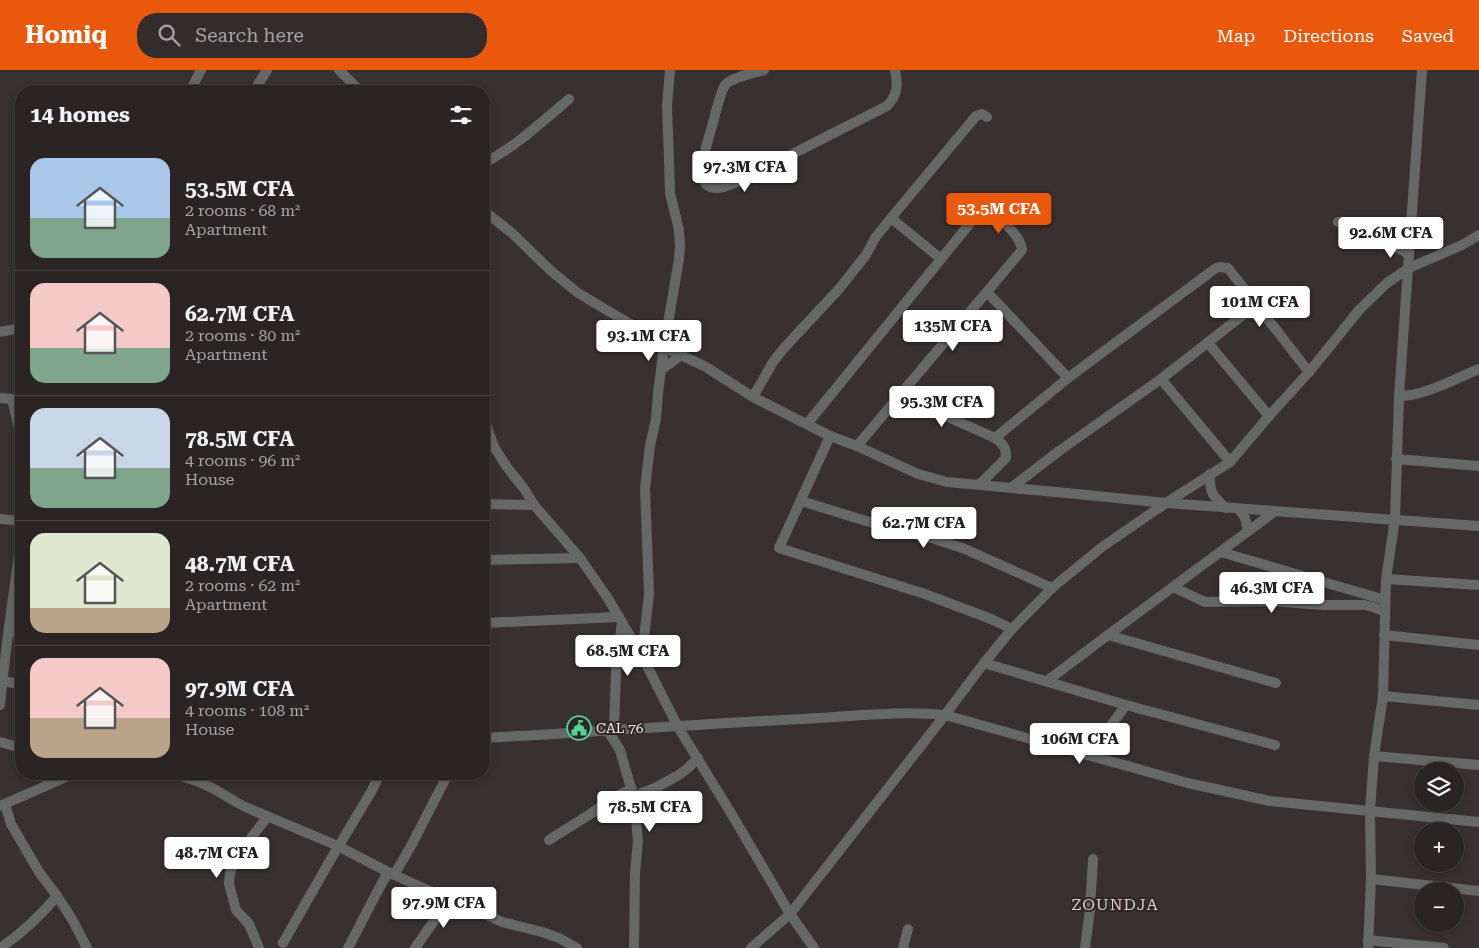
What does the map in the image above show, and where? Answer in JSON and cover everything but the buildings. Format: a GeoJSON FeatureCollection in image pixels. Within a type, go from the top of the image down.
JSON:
{"type":"FeatureCollection","features":[{"type":"Feature","properties":{"kind":"street"},"geometry":{"type":"LineString","coordinates":[[193,85],[201,70]]}},
{"type":"Feature","properties":{"kind":"street"},"geometry":{"type":"LineString","coordinates":[[258,85],[267,70]]}},
{"type":"Feature","properties":{"kind":"street"},"geometry":{"type":"LineString","coordinates":[[339,70],[354,85]]}},
{"type":"Feature","properties":{"kind":"street"},"geometry":{"type":"LineString","coordinates":[[643,658],[649,594],[645,488],[680,246],[670,193],[668,106],[670,70]]}},
{"type":"Feature","properties":{"kind":"street"},"geometry":{"type":"LineString","coordinates":[[764,70],[728,82],[723,89],[702,164],[706,184],[711,188],[723,187],[737,182],[887,106],[896,94],[897,79],[895,70]]}},
{"type":"Feature","properties":{"kind":"street"},"geometry":{"type":"LineString","coordinates":[[1422,70],[1399,396],[1395,519],[1386,579],[1383,696],[1374,756],[1370,811],[1371,879],[1368,944],[1444,948]]}},
{"type":"Feature","properties":{"kind":"street"},"geometry":{"type":"LineString","coordinates":[[490,161],[518,142],[569,99]]}},
{"type":"Feature","properties":{"kind":"street"},"geometry":{"type":"LineString","coordinates":[[753,397],[773,362],[784,348],[839,289],[866,255],[891,218],[976,116],[982,114],[987,117]]}},
{"type":"Feature","properties":{"kind":"street"},"geometry":{"type":"LineString","coordinates":[[807,424],[980,211],[988,209],[1010,228],[1022,250],[857,446]]}},
{"type":"Feature","properties":{"kind":"street"},"geometry":{"type":"LineString","coordinates":[[490,216],[512,233],[550,270],[578,293],[632,325],[664,347],[706,367],[753,397],[830,436],[857,446],[918,474],[947,482],[1166,503],[1479,526]]}},
{"type":"Feature","properties":{"kind":"street"},"geometry":{"type":"LineString","coordinates":[[891,218],[941,259]]}},
{"type":"Feature","properties":{"kind":"street"},"geometry":{"type":"LineString","coordinates":[[1338,222],[1377,223],[1388,232],[1398,248],[1409,254]]}},
{"type":"Feature","properties":{"kind":"street"},"geometry":{"type":"LineString","coordinates":[[751,948],[790,914],[984,663],[1012,629],[1052,588],[1102,547],[1230,462],[1375,293],[1409,268],[1462,245],[1479,235]]}},
{"type":"Feature","properties":{"kind":"street"},"geometry":{"type":"LineString","coordinates":[[995,438],[1068,378],[1216,268],[1220,267],[1228,268],[1309,372]]}},
{"type":"Feature","properties":{"kind":"street"},"geometry":{"type":"LineString","coordinates":[[987,292],[1068,378]]}},
{"type":"Feature","properties":{"kind":"street"},"geometry":{"type":"LineString","coordinates":[[1011,488],[1059,451],[1162,379],[1257,304]]}},
{"type":"Feature","properties":{"kind":"street"},"geometry":{"type":"LineString","coordinates":[[0,332],[15,329]]}},
{"type":"Feature","properties":{"kind":"street"},"geometry":{"type":"LineString","coordinates":[[1208,343],[1269,416]]}},
{"type":"Feature","properties":{"kind":"street"},"geometry":{"type":"LineString","coordinates":[[661,370],[680,356]]}},
{"type":"Feature","properties":{"kind":"street"},"geometry":{"type":"LineString","coordinates":[[1399,396],[1418,394],[1479,369]]}},
{"type":"Feature","properties":{"kind":"street"},"geometry":{"type":"LineString","coordinates":[[1162,379],[1230,462]]}},
{"type":"Feature","properties":{"kind":"street"},"geometry":{"type":"LineString","coordinates":[[899,395],[1001,442],[1006,449],[1006,458],[979,485]]}},
{"type":"Feature","properties":{"kind":"street"},"geometry":{"type":"LineString","coordinates":[[0,398],[11,399],[15,408]]}},
{"type":"Feature","properties":{"kind":"street"},"geometry":{"type":"LineString","coordinates":[[830,436],[779,548],[925,594],[992,619],[1012,629]]}},
{"type":"Feature","properties":{"kind":"street"},"geometry":{"type":"LineString","coordinates":[[490,448],[525,490],[534,505],[580,558],[607,597],[643,658],[678,727],[790,914],[814,948]]}},
{"type":"Feature","properties":{"kind":"street"},"geometry":{"type":"LineString","coordinates":[[1396,459],[1479,466]]}},
{"type":"Feature","properties":{"kind":"street"},"geometry":{"type":"LineString","coordinates":[[1210,474],[1212,494],[1226,508]]}},
{"type":"Feature","properties":{"kind":"street"},"geometry":{"type":"LineString","coordinates":[[800,501],[965,549],[1052,588]]}},
{"type":"Feature","properties":{"kind":"street"},"geometry":{"type":"LineString","coordinates":[[490,504],[534,505]]}},
{"type":"Feature","properties":{"kind":"street"},"geometry":{"type":"LineString","coordinates":[[1239,509],[1248,530]]}},
{"type":"Feature","properties":{"kind":"street"},"geometry":{"type":"LineString","coordinates":[[1047,682],[1274,512]]}},
{"type":"Feature","properties":{"kind":"street"},"geometry":{"type":"LineString","coordinates":[[0,518],[15,520]]}},
{"type":"Feature","properties":{"kind":"street"},"geometry":{"type":"LineString","coordinates":[[1221,552],[1385,600]]}},
{"type":"Feature","properties":{"kind":"street"},"geometry":{"type":"LineString","coordinates":[[490,560],[580,558]]}},
{"type":"Feature","properties":{"kind":"street"},"geometry":{"type":"LineString","coordinates":[[1386,579],[1479,585]]}},
{"type":"Feature","properties":{"kind":"street"},"geometry":{"type":"LineString","coordinates":[[1173,587],[1205,602],[1269,601],[1322,605],[1348,604],[1373,607],[1385,612]]}},
{"type":"Feature","properties":{"kind":"street"},"geometry":{"type":"LineString","coordinates":[[0,705],[2,672],[15,589]]}},
{"type":"Feature","properties":{"kind":"street"},"geometry":{"type":"LineString","coordinates":[[490,623],[621,620]]}},
{"type":"Feature","properties":{"kind":"street"},"geometry":{"type":"LineString","coordinates":[[621,620],[611,730],[620,750],[632,789],[638,841],[635,873],[634,948]]}},
{"type":"Feature","properties":{"kind":"street"},"geometry":{"type":"LineString","coordinates":[[10,630],[15,632]]}},
{"type":"Feature","properties":{"kind":"street"},"geometry":{"type":"LineString","coordinates":[[1108,635],[1276,683]]}},
{"type":"Feature","properties":{"kind":"street"},"geometry":{"type":"LineString","coordinates":[[1384,635],[1479,644]]}},
{"type":"Feature","properties":{"kind":"street"},"geometry":{"type":"LineString","coordinates":[[618,662],[643,658]]}},
{"type":"Feature","properties":{"kind":"street"},"geometry":{"type":"LineString","coordinates":[[984,663],[1126,705],[1275,745]]}},
{"type":"Feature","properties":{"kind":"street"},"geometry":{"type":"LineString","coordinates":[[2,681],[15,683]]}},
{"type":"Feature","properties":{"kind":"street"},"geometry":{"type":"LineString","coordinates":[[1383,696],[1479,705]]}},
{"type":"Feature","properties":{"kind":"street"},"geometry":{"type":"LineString","coordinates":[[1093,755],[1104,735],[1126,705]]}},
{"type":"Feature","properties":{"kind":"street"},"geometry":{"type":"LineString","coordinates":[[490,738],[899,712],[922,713],[945,715],[1188,783],[1270,800],[1479,822]]}},
{"type":"Feature","properties":{"kind":"street"},"geometry":{"type":"LineString","coordinates":[[0,742],[15,746]]}},
{"type":"Feature","properties":{"kind":"street"},"geometry":{"type":"LineString","coordinates":[[1374,756],[1479,765]]}},
{"type":"Feature","properties":{"kind":"street"},"geometry":{"type":"LineString","coordinates":[[634,804],[642,793],[677,776],[698,758]]}},
{"type":"Feature","properties":{"kind":"street"},"geometry":{"type":"LineString","coordinates":[[59,780],[2,805],[39,872],[58,896],[87,948]]}},
{"type":"Feature","properties":{"kind":"street"},"geometry":{"type":"LineString","coordinates":[[194,780],[243,806],[338,846],[391,874],[425,889],[502,922],[542,932],[559,938],[577,948]]}},
{"type":"Feature","properties":{"kind":"street"},"geometry":{"type":"LineString","coordinates":[[283,944],[377,780]]}},
{"type":"Feature","properties":{"kind":"street"},"geometry":{"type":"LineString","coordinates":[[348,948],[375,896],[415,838],[445,780]]}},
{"type":"Feature","properties":{"kind":"street"},"geometry":{"type":"LineString","coordinates":[[549,840],[612,798],[632,789]]}},
{"type":"Feature","properties":{"kind":"street"},"geometry":{"type":"LineString","coordinates":[[258,948],[249,924],[236,910],[229,884],[230,873],[234,863],[244,846],[267,817]]}},
{"type":"Feature","properties":{"kind":"street"},"geometry":{"type":"LineString","coordinates":[[1085,948],[1093,859]]}},
{"type":"Feature","properties":{"kind":"street"},"geometry":{"type":"LineString","coordinates":[[1371,879],[1479,891]]}},
{"type":"Feature","properties":{"kind":"street"},"geometry":{"type":"LineString","coordinates":[[0,948],[9,942],[58,896]]}},
{"type":"Feature","properties":{"kind":"street"},"geometry":{"type":"LineString","coordinates":[[415,948],[434,921],[445,896]]}},
{"type":"Feature","properties":{"kind":"street"},"geometry":{"type":"LineString","coordinates":[[903,948],[908,929]]}},
{"type":"Feature","properties":{"kind":"place","name":"CAL 76"},"geometry":{"type":"Point","coordinates":[579,728]}},
{"type":"Feature","properties":{"kind":"district","name":"ZOUNDJA"},"geometry":{"type":"Point","coordinates":[1115,904]}}]}
